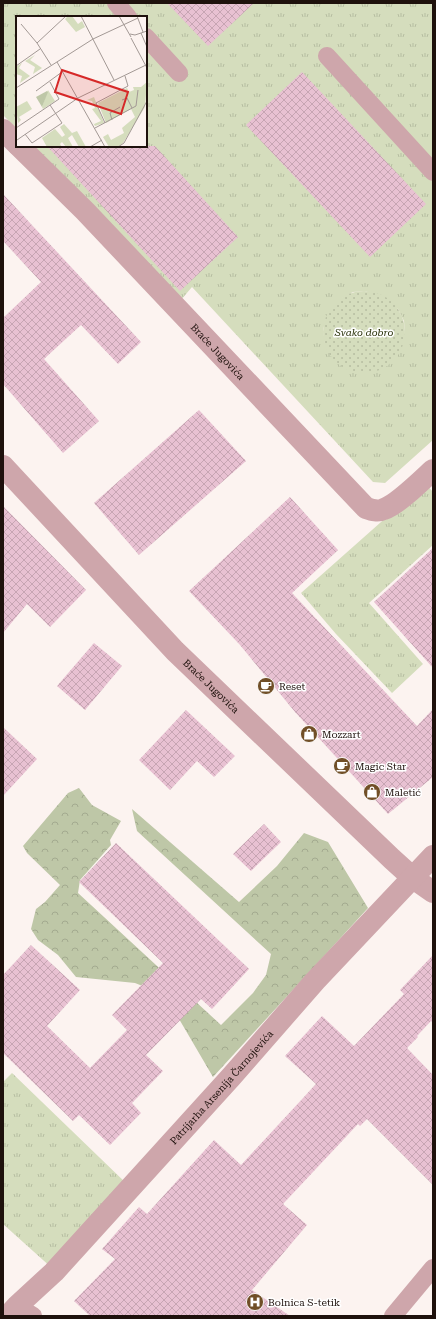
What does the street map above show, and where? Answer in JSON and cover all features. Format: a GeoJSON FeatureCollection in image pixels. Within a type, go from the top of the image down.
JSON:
{"type":"FeatureCollection","features":[{"type":"Feature","properties":{"kind":"street","name":"Braće Jugovića"},"geometry":{"type":"LineString","coordinates":[[3,130],[16,143]]}},
{"type":"Feature","properties":{"kind":"street","name":"Braće Jugovića"},"geometry":{"type":"LineString","coordinates":[[20,147],[85,211],[366,508],[378,511],[394,504],[429,474]]}},
{"type":"Feature","properties":{"kind":"street","name":"Braće Jugovića"},"geometry":{"type":"LineString","coordinates":[[3,466],[175,651],[413,878],[433,892]]}},
{"type":"Feature","properties":{"kind":"street","name":"Patrijarha Arsenija Čarnojevića"},"geometry":{"type":"LineString","coordinates":[[19,1313],[315,981],[433,856]]}},
{"type":"Feature","properties":{"kind":"lane"},"geometry":{"type":"LineString","coordinates":[[116,3],[127,16]]}},
{"type":"Feature","properties":{"kind":"lane"},"geometry":{"type":"LineString","coordinates":[[147,38],[179,73]]}},
{"type":"Feature","properties":{"kind":"lane"},"geometry":{"type":"LineString","coordinates":[[327,56],[433,172]]}},
{"type":"Feature","properties":{"kind":"lane"},"geometry":{"type":"LineString","coordinates":[[393,1316],[433,1268]]}},
{"type":"Feature","properties":{"kind":"green space"},"geometry":{"type":"Polygon","coordinates":[[[3,3],[433,3],[433,440],[385,483],[373,482],[192,287],[181,300],[35,147],[147,147],[147,16],[16,16],[16,128],[3,115],[3,3]],[[366,291],[353,292],[342,298],[326,318],[323,330],[325,343],[405,333],[404,321],[398,309],[366,291]]]}},
{"type":"Feature","properties":{"kind":"green space","name":"Svako dobro"},"geometry":{"type":"Polygon","coordinates":[[[364,291],[380,294],[393,303],[402,316],[405,332],[402,348],[393,361],[380,370],[364,373],[348,370],[335,361],[326,348],[323,332],[326,316],[335,303],[348,294],[364,291]]]}},
{"type":"Feature","properties":{"kind":"green space"},"geometry":{"type":"Polygon","coordinates":[[[425,483],[433,492],[433,545],[369,603],[423,664],[392,693],[336,634],[301,593],[425,483]]]}},
{"type":"Feature","properties":{"kind":"green space"},"geometry":{"type":"Polygon","coordinates":[[[79,788],[92,805],[121,821],[110,840],[111,845],[80,880],[78,893],[221,1025],[253,993],[266,975],[271,954],[137,831],[132,809],[239,902],[277,866],[304,833],[328,842],[368,908],[213,1077],[165,995],[135,983],[76,977],[58,955],[38,940],[31,929],[36,909],[45,902],[60,885],[27,853],[23,846],[68,793],[79,788]]]}},
{"type":"Feature","properties":{"kind":"green space"},"geometry":{"type":"Polygon","coordinates":[[[12,1073],[128,1185],[53,1269],[3,1224],[3,1082],[12,1073]]]}},
{"type":"Feature","properties":{"kind":"building"},"geometry":{"type":"Polygon","coordinates":[[[167,3],[254,3],[208,46],[167,3]]]}},
{"type":"Feature","properties":{"kind":"building"},"geometry":{"type":"Polygon","coordinates":[[[302,72],[426,204],[370,257],[246,125],[302,72]]]}},
{"type":"Feature","properties":{"kind":"building"},"geometry":{"type":"Polygon","coordinates":[[[155,146],[238,237],[180,291],[48,147],[155,146]]]}},
{"type":"Feature","properties":{"kind":"building"},"geometry":{"type":"Polygon","coordinates":[[[3,194],[141,342],[118,364],[81,325],[44,359],[99,421],[63,453],[3,384],[3,318],[41,282],[3,241],[3,194]]]}},
{"type":"Feature","properties":{"kind":"building"},"geometry":{"type":"Polygon","coordinates":[[[199,410],[246,461],[139,555],[94,503],[199,410]]]}},
{"type":"Feature","properties":{"kind":"building"},"geometry":{"type":"Polygon","coordinates":[[[290,497],[338,550],[292,593],[417,726],[433,709],[433,777],[388,814],[295,712],[240,645],[189,591],[290,497]]]}},
{"type":"Feature","properties":{"kind":"building"},"geometry":{"type":"Polygon","coordinates":[[[3,506],[86,590],[50,627],[27,604],[3,633],[3,506]]]}},
{"type":"Feature","properties":{"kind":"building"},"geometry":{"type":"Polygon","coordinates":[[[433,548],[433,668],[374,602],[433,548]]]}},
{"type":"Feature","properties":{"kind":"building"},"geometry":{"type":"Polygon","coordinates":[[[94,643],[122,666],[85,710],[57,686],[94,643]]]}},
{"type":"Feature","properties":{"kind":"building"},"geometry":{"type":"Polygon","coordinates":[[[186,710],[235,756],[214,777],[197,761],[170,790],[139,760],[186,710]]]}},
{"type":"Feature","properties":{"kind":"building"},"geometry":{"type":"Polygon","coordinates":[[[3,727],[37,759],[3,796],[3,727]]]}},
{"type":"Feature","properties":{"kind":"building"},"geometry":{"type":"Polygon","coordinates":[[[264,824],[281,842],[251,871],[233,854],[264,824]]]}},
{"type":"Feature","properties":{"kind":"building"},"geometry":{"type":"Polygon","coordinates":[[[116,843],[249,969],[212,1009],[201,999],[146,1055],[163,1071],[132,1103],[141,1113],[110,1145],[79,1115],[73,1121],[3,1053],[3,975],[31,945],[80,990],[47,1026],[90,1068],[127,1030],[112,1015],[163,963],[79,882],[116,843]]]}},
{"type":"Feature","properties":{"kind":"building"},"geometry":{"type":"Polygon","coordinates":[[[433,955],[433,1023],[431,1021],[407,1048],[433,1075],[433,1185],[367,1119],[360,1126],[358,1124],[283,1204],[307,1225],[252,1290],[290,1316],[90,1316],[74,1301],[115,1259],[102,1249],[139,1207],[147,1214],[214,1140],[241,1165],[316,1084],[285,1056],[322,1016],[354,1046],[404,994],[400,990],[433,955]]]}},
{"type":"Feature","properties":{"kind":"place","name":"Reset"},"geometry":{"type":"Point","coordinates":[266,686]}},
{"type":"Feature","properties":{"kind":"place","name":"Mozzart"},"geometry":{"type":"Point","coordinates":[309,734]}},
{"type":"Feature","properties":{"kind":"place","name":"Magic Star"},"geometry":{"type":"Point","coordinates":[342,766]}},
{"type":"Feature","properties":{"kind":"place","name":"Maletić"},"geometry":{"type":"Point","coordinates":[372,792]}},
{"type":"Feature","properties":{"kind":"place","name":"Bolnica S-tetik"},"geometry":{"type":"Point","coordinates":[255,1302]}}]}
